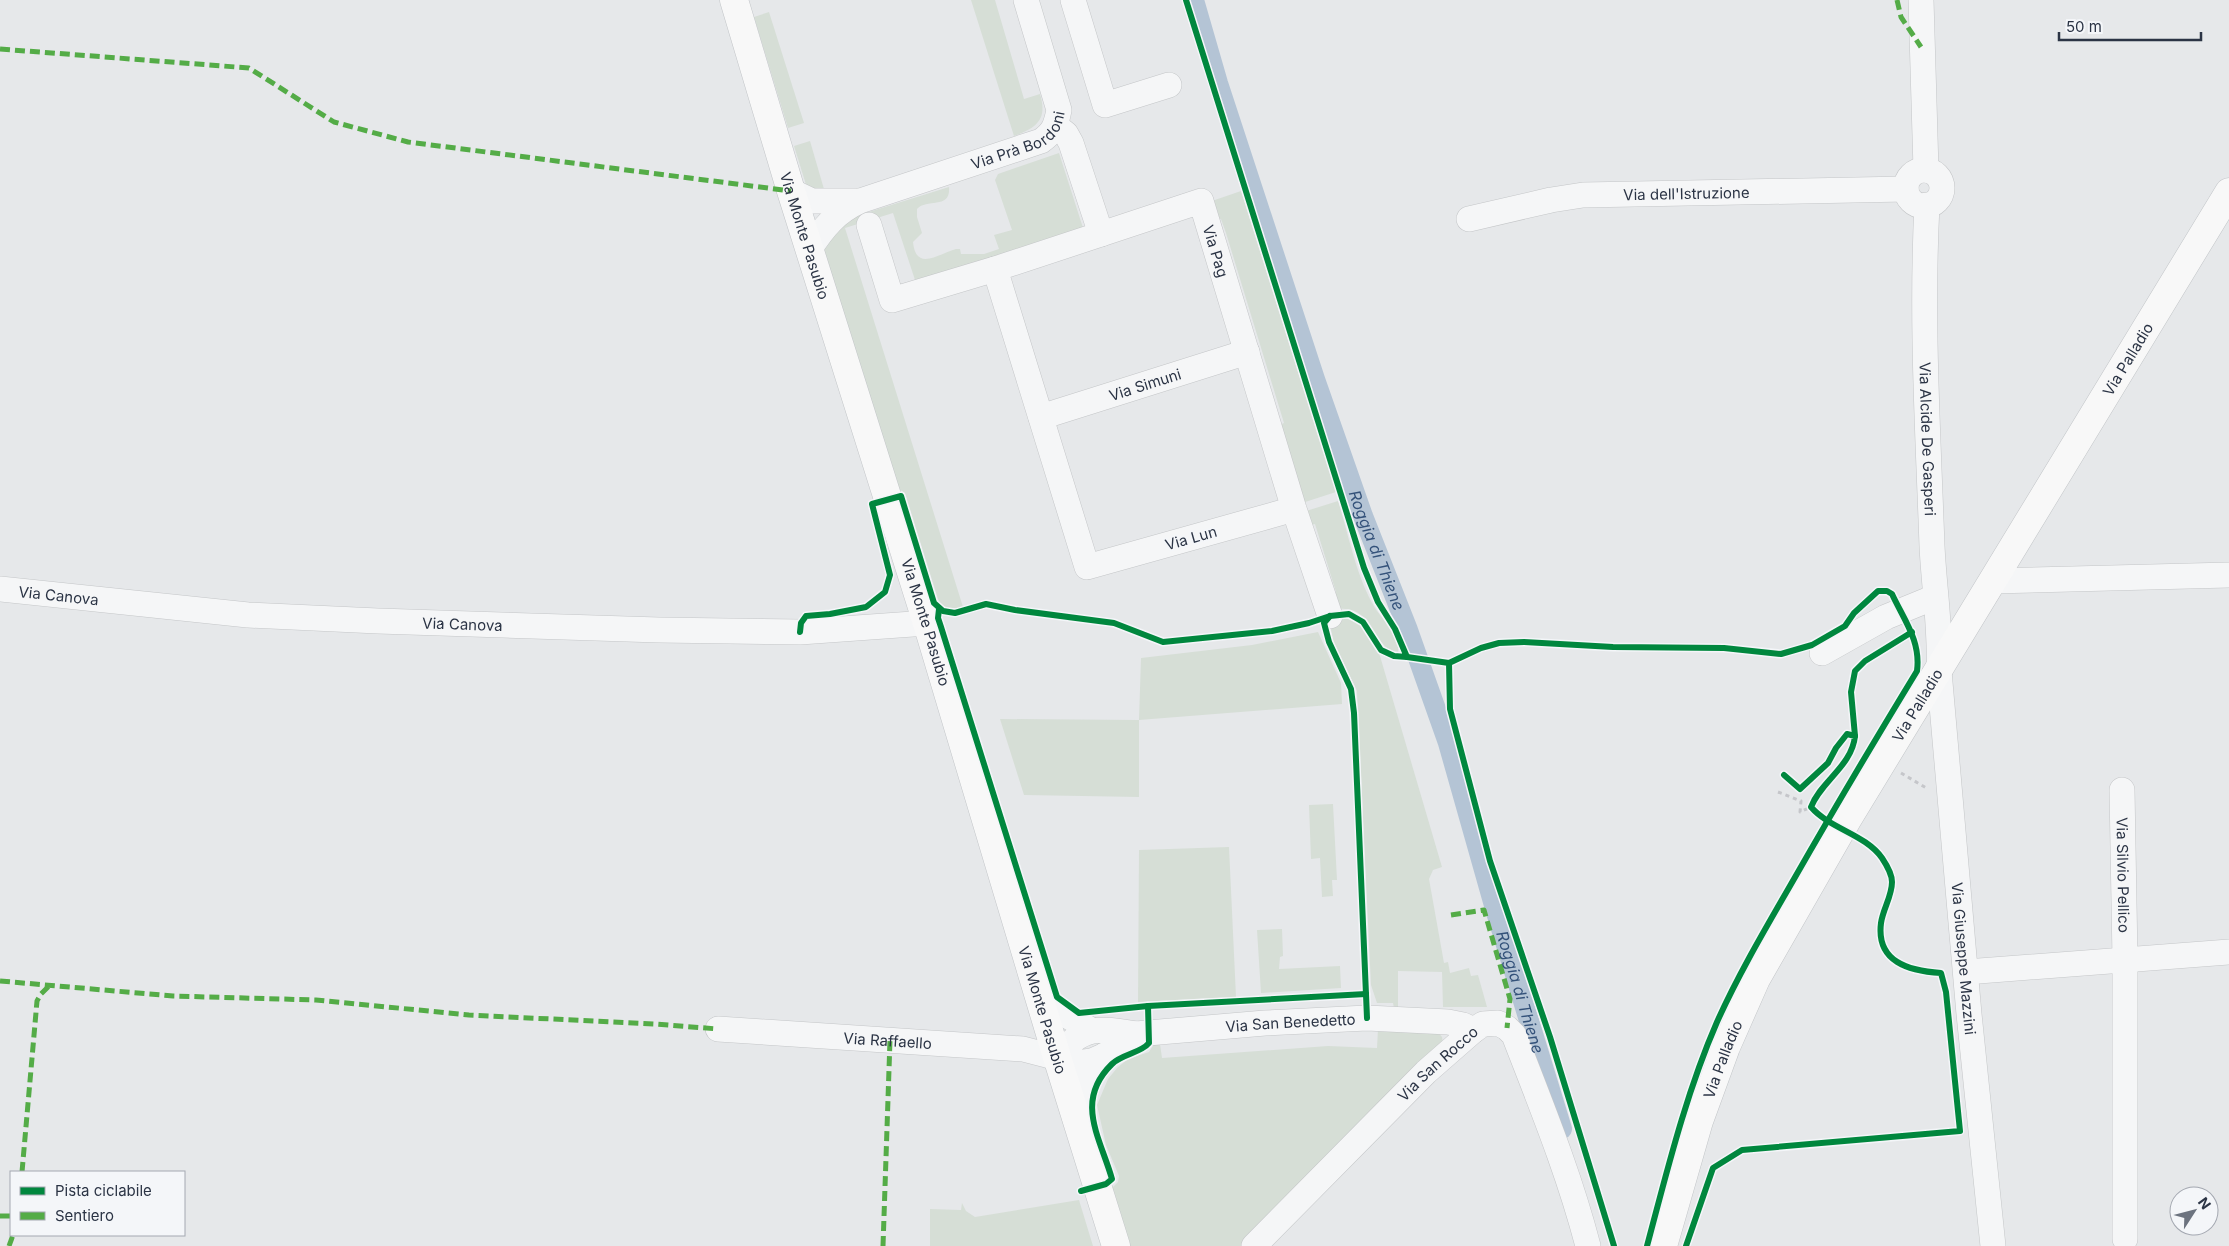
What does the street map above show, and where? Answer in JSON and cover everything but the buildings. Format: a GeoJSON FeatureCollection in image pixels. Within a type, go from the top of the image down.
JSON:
{"type":"FeatureCollection","features":[{"type":"Feature","properties":{"kind":"main road","name":"Via Monte Pasubio"},"geometry":{"type":"LineString","coordinates":[[734,0],[791,191],[927,623],[1057,1057],[1116,1246]]}},
{"type":"Feature","properties":{"kind":"main road","name":"Via Palladio"},"geometry":{"type":"LineString","coordinates":[[1664,1246],[1700,1121],[1726,1047],[1756,979],[1846,820],[1939,671],[2229,192]]}},
{"type":"Feature","properties":{"kind":"street","name":"Via Prà Bordoni"},"geometry":{"type":"LineString","coordinates":[[810,250],[831,220],[847,207],[1041,141],[1051,134],[1056,126],[1060,110],[1026,0]]}},
{"type":"Feature","properties":{"kind":"street"},"geometry":{"type":"LineString","coordinates":[[1073,0],[1105,105],[1169,85]]}},
{"type":"Feature","properties":{"kind":"street"},"geometry":{"type":"LineString","coordinates":[[1921,0],[1926,170]]}},
{"type":"Feature","properties":{"kind":"street"},"geometry":{"type":"LineString","coordinates":[[1056,126],[1066,134],[1072,143],[1101,234]]}},
{"type":"Feature","properties":{"kind":"street"},"geometry":{"type":"LineString","coordinates":[[1926,170],[1936,175],[1941,187],[1937,200],[1927,205],[1913,202],[1906,189],[1907,181],[1911,175],[1918,171],[1926,170]]}},
{"type":"Feature","properties":{"kind":"street","name":"Via dell'Istruzione"},"geometry":{"type":"LineString","coordinates":[[1469,219],[1551,200],[1583,195],[1906,189]]}},
{"type":"Feature","properties":{"kind":"street","name":"Via Prà Bordoni"},"geometry":{"type":"LineString","coordinates":[[791,191],[812,201],[860,201]]}},
{"type":"Feature","properties":{"kind":"street","name":"Via Pag"},"geometry":{"type":"LineString","coordinates":[[869,225],[892,300],[994,269],[1201,201],[1294,508],[1330,616]]}},
{"type":"Feature","properties":{"kind":"street","name":"Via Alcide De Gasperi"},"geometry":{"type":"LineString","coordinates":[[1927,205],[1924,260],[1926,406],[1935,597],[1940,645],[1939,671]]}},
{"type":"Feature","properties":{"kind":"street"},"geometry":{"type":"LineString","coordinates":[[994,269],[1041,417]]}},
{"type":"Feature","properties":{"kind":"street","name":"Via Simuni"},"geometry":{"type":"LineString","coordinates":[[1041,417],[1247,352]]}},
{"type":"Feature","properties":{"kind":"street","name":"Via Lun"},"geometry":{"type":"LineString","coordinates":[[1041,417],[1087,568],[1294,508]]}},
{"type":"Feature","properties":{"kind":"street"},"geometry":{"type":"LineString","coordinates":[[1992,581],[2229,575]]}},
{"type":"Feature","properties":{"kind":"street","name":"Via Canova"},"geometry":{"type":"LineString","coordinates":[[0,589],[248,615],[397,622],[800,632],[927,623]]}},
{"type":"Feature","properties":{"kind":"street"},"geometry":{"type":"LineString","coordinates":[[1822,653],[1886,616],[1935,597]]}},
{"type":"Feature","properties":{"kind":"street","name":"Via Giuseppe Mazzini"},"geometry":{"type":"LineString","coordinates":[[1939,671],[1993,1246]]}},
{"type":"Feature","properties":{"kind":"street","name":"Via Silvio Pellico"},"geometry":{"type":"LineString","coordinates":[[2122,790],[2125,959],[2125,1239]]}},
{"type":"Feature","properties":{"kind":"street"},"geometry":{"type":"LineString","coordinates":[[1966,972],[2229,952]]}},
{"type":"Feature","properties":{"kind":"street"},"geometry":{"type":"LineString","coordinates":[[1039,996],[1054,1008],[1091,1030]]}},
{"type":"Feature","properties":{"kind":"street","name":"Via San Benedetto"},"geometry":{"type":"LineString","coordinates":[[1091,1030],[1105,1029],[1136,1034],[1265,1023],[1367,1018],[1448,1022],[1463,1025],[1474,1030]]}},
{"type":"Feature","properties":{"kind":"street","name":"Via San Rocco"},"geometry":{"type":"LineString","coordinates":[[1254,1246],[1426,1072],[1474,1030],[1484,1024],[1498,1023],[1514,1035],[1576,1199],[1588,1246]]}},
{"type":"Feature","properties":{"kind":"street","name":"Via Raffaello"},"geometry":{"type":"LineString","coordinates":[[718,1029],[1023,1049],[1057,1057]]}},
{"type":"Feature","properties":{"kind":"street"},"geometry":{"type":"LineString","coordinates":[[1057,1057],[1067,1044],[1078,1035],[1091,1030]]}},
{"type":"Feature","properties":{"kind":"street","name":"Via San Benedetto"},"geometry":{"type":"LineString","coordinates":[[1057,1057],[1077,1064],[1092,1061],[1105,1055],[1136,1034]]}},
{"type":"Feature","properties":{"kind":"street"},"geometry":{"type":"LineString","coordinates":[[1075,1113],[1081,1089],[1089,1074],[1105,1055]]}},
{"type":"Feature","properties":{"kind":"path"},"geometry":{"type":"LineString","coordinates":[[1778,792],[1801,801],[1800,812],[1813,807]]}},
{"type":"Feature","properties":{"kind":"shaded area"},"geometry":{"type":"Polygon","coordinates":[[[971,0],[995,0],[1024,99],[1040,94],[1042,110],[1038,122],[1028,130],[1014,136],[971,0]]]}},
{"type":"Feature","properties":{"kind":"shaded area"},"geometry":{"type":"Polygon","coordinates":[[[769,12],[804,123],[788,128],[754,17],[769,12]]]}},
{"type":"Feature","properties":{"kind":"shaded area"},"geometry":{"type":"Polygon","coordinates":[[[810,141],[826,196],[808,191],[794,146],[810,141]]]}},
{"type":"Feature","properties":{"kind":"shaded area"},"geometry":{"type":"Polygon","coordinates":[[[1059,153],[1084,231],[916,283],[893,213],[845,228],[963,607],[949,608],[940,603],[938,599],[905,493],[899,489],[823,263],[823,246],[843,220],[949,187],[949,194],[946,199],[938,203],[926,204],[917,209],[917,217],[922,233],[913,242],[918,256],[923,259],[929,259],[956,249],[960,249],[961,254],[984,254],[999,249],[994,235],[1012,230],[995,180],[998,174],[1059,153]]]}},
{"type":"Feature","properties":{"kind":"shaded area"},"geometry":{"type":"Polygon","coordinates":[[[1241,191],[1336,492],[1302,503],[1277,426],[1284,423],[1226,233],[1221,219],[1214,221],[1209,202],[1241,191]]]}},
{"type":"Feature","properties":{"kind":"shaded area"},"geometry":{"type":"Polygon","coordinates":[[[1338,501],[1368,596],[1394,634],[1398,652],[1389,649],[1383,644],[1360,614],[1351,610],[1339,609],[1329,594],[1336,592],[1315,524],[1308,526],[1303,512],[1338,501]]]}},
{"type":"Feature","properties":{"kind":"shaded area"},"geometry":{"type":"Polygon","coordinates":[[[1345,618],[1359,623],[1380,656],[1442,867],[1433,870],[1429,879],[1444,963],[1448,962],[1450,973],[1469,968],[1471,976],[1478,975],[1487,1007],[1443,1007],[1442,972],[1398,971],[1398,1008],[1394,1008],[1393,1003],[1377,1003],[1371,985],[1357,691],[1334,643],[1329,621],[1345,618]]]}},
{"type":"Feature","properties":{"kind":"shaded area"},"geometry":{"type":"Polygon","coordinates":[[[1318,632],[1341,683],[1342,704],[1139,720],[1141,658],[1252,645],[1318,632]]]}},
{"type":"Feature","properties":{"kind":"shaded area"},"geometry":{"type":"Polygon","coordinates":[[[1000,719],[1139,720],[1139,797],[1024,795],[1000,719]]]}},
{"type":"Feature","properties":{"kind":"shaded area"},"geometry":{"type":"Polygon","coordinates":[[[1333,804],[1337,880],[1332,880],[1333,896],[1322,897],[1320,858],[1311,859],[1309,805],[1333,804]]]}},
{"type":"Feature","properties":{"kind":"shaded area"},"geometry":{"type":"Polygon","coordinates":[[[1229,847],[1236,997],[1138,1002],[1139,850],[1229,847]]]}},
{"type":"Feature","properties":{"kind":"shaded area"},"geometry":{"type":"Polygon","coordinates":[[[1282,929],[1283,956],[1280,957],[1279,969],[1340,966],[1341,988],[1261,993],[1257,930],[1282,929]]]}},
{"type":"Feature","properties":{"kind":"shaded area"},"geometry":{"type":"Polygon","coordinates":[[[1378,1029],[1438,1032],[1442,1037],[1443,1044],[1244,1246],[1126,1246],[1109,1191],[1118,1182],[1119,1176],[1106,1145],[1097,1105],[1108,1079],[1117,1068],[1128,1059],[1149,1052],[1154,1044],[1160,1044],[1162,1058],[1328,1046],[1377,1048],[1378,1029]]]}},
{"type":"Feature","properties":{"kind":"shaded area"},"geometry":{"type":"Polygon","coordinates":[[[1079,1200],[1093,1246],[930,1246],[930,1209],[961,1210],[962,1203],[966,1211],[975,1217],[1079,1200]]]}},
{"type":"Feature","properties":{"kind":"waterway","name":"Roggia di Thiene"},"geometry":{"type":"LineString","coordinates":[[1194,0],[1218,83],[1315,379],[1363,516],[1408,630],[1448,743],[1495,909],[1562,1129]]}},
{"type":"Feature","properties":{"kind":"marked path"},"geometry":{"type":"LineString","coordinates":[[1897,0],[1901,17],[1921,47]]}},
{"type":"Feature","properties":{"kind":"marked path"},"geometry":{"type":"LineString","coordinates":[[0,49],[249,68],[334,122],[408,142],[791,191]]}},
{"type":"Feature","properties":{"kind":"marked path"},"geometry":{"type":"LineString","coordinates":[[1451,915],[1484,910],[1510,999],[1507,1028]]}},
{"type":"Feature","properties":{"kind":"marked path"},"geometry":{"type":"LineString","coordinates":[[0,981],[173,996],[316,1000],[469,1015],[718,1029]]}},
{"type":"Feature","properties":{"kind":"marked path"},"geometry":{"type":"LineString","coordinates":[[22,1171],[37,1001],[50,985]]}},
{"type":"Feature","properties":{"kind":"marked path"},"geometry":{"type":"LineString","coordinates":[[883,1246],[890,1040]]}},
{"type":"Feature","properties":{"kind":"marked path"},"geometry":{"type":"LineString","coordinates":[[0,1216],[10,1216]]}},
{"type":"Feature","properties":{"kind":"marked path"},"geometry":{"type":"LineString","coordinates":[[9,1246],[13,1236]]}},
{"type":"Feature","properties":{"kind":"cycle path"},"geometry":{"type":"LineString","coordinates":[[800,632],[801,623],[806,616],[830,614],[866,607],[885,592],[890,575],[872,504],[901,496],[934,603],[943,611],[955,613],[986,604],[1015,610],[1114,623],[1163,642],[1272,631],[1309,623],[1330,616],[1349,614],[1363,622],[1381,650],[1394,656],[1407,657],[1395,629],[1378,602],[1364,568],[1186,0]]}},
{"type":"Feature","properties":{"kind":"cycle path"},"geometry":{"type":"LineString","coordinates":[[1449,663],[1481,648],[1499,643],[1524,642],[1613,647],[1724,648],[1781,654],[1812,645],[1845,626],[1854,613],[1878,591],[1887,591],[1892,594],[1914,640],[1918,660],[1917,671],[1839,801],[1764,932],[1717,1022],[1687,1104],[1647,1246]]}},
{"type":"Feature","properties":{"kind":"cycle path"},"geometry":{"type":"LineString","coordinates":[[939,609],[938,618],[1057,997],[1079,1013],[1148,1006],[1366,994]]}},
{"type":"Feature","properties":{"kind":"cycle path"},"geometry":{"type":"LineString","coordinates":[[1330,616],[1324,623],[1329,642],[1351,689],[1354,713],[1367,1018]]}},
{"type":"Feature","properties":{"kind":"cycle path"},"geometry":{"type":"LineString","coordinates":[[1855,736],[1851,692],[1855,671],[1865,661],[1912,632]]}},
{"type":"Feature","properties":{"kind":"cycle path"},"geometry":{"type":"LineString","coordinates":[[1407,657],[1449,663],[1450,709],[1490,861],[1550,1037],[1614,1246]]}},
{"type":"Feature","properties":{"kind":"cycle path"},"geometry":{"type":"LineString","coordinates":[[1686,1246],[1713,1168],[1742,1150],[1960,1131],[1946,992],[1941,973],[1907,967],[1889,955],[1884,947],[1881,936],[1882,918],[1892,887],[1892,879],[1887,866],[1875,850],[1866,843],[1828,821],[1811,807],[1822,789],[1848,756],[1853,747],[1855,736],[1847,734],[1836,748],[1828,763],[1800,789],[1784,775]]}},
{"type":"Feature","properties":{"kind":"cycle path"},"geometry":{"type":"LineString","coordinates":[[1081,1191],[1106,1184],[1112,1179],[1093,1120],[1094,1092],[1101,1078],[1112,1064],[1149,1043],[1148,1006]]}}]}
